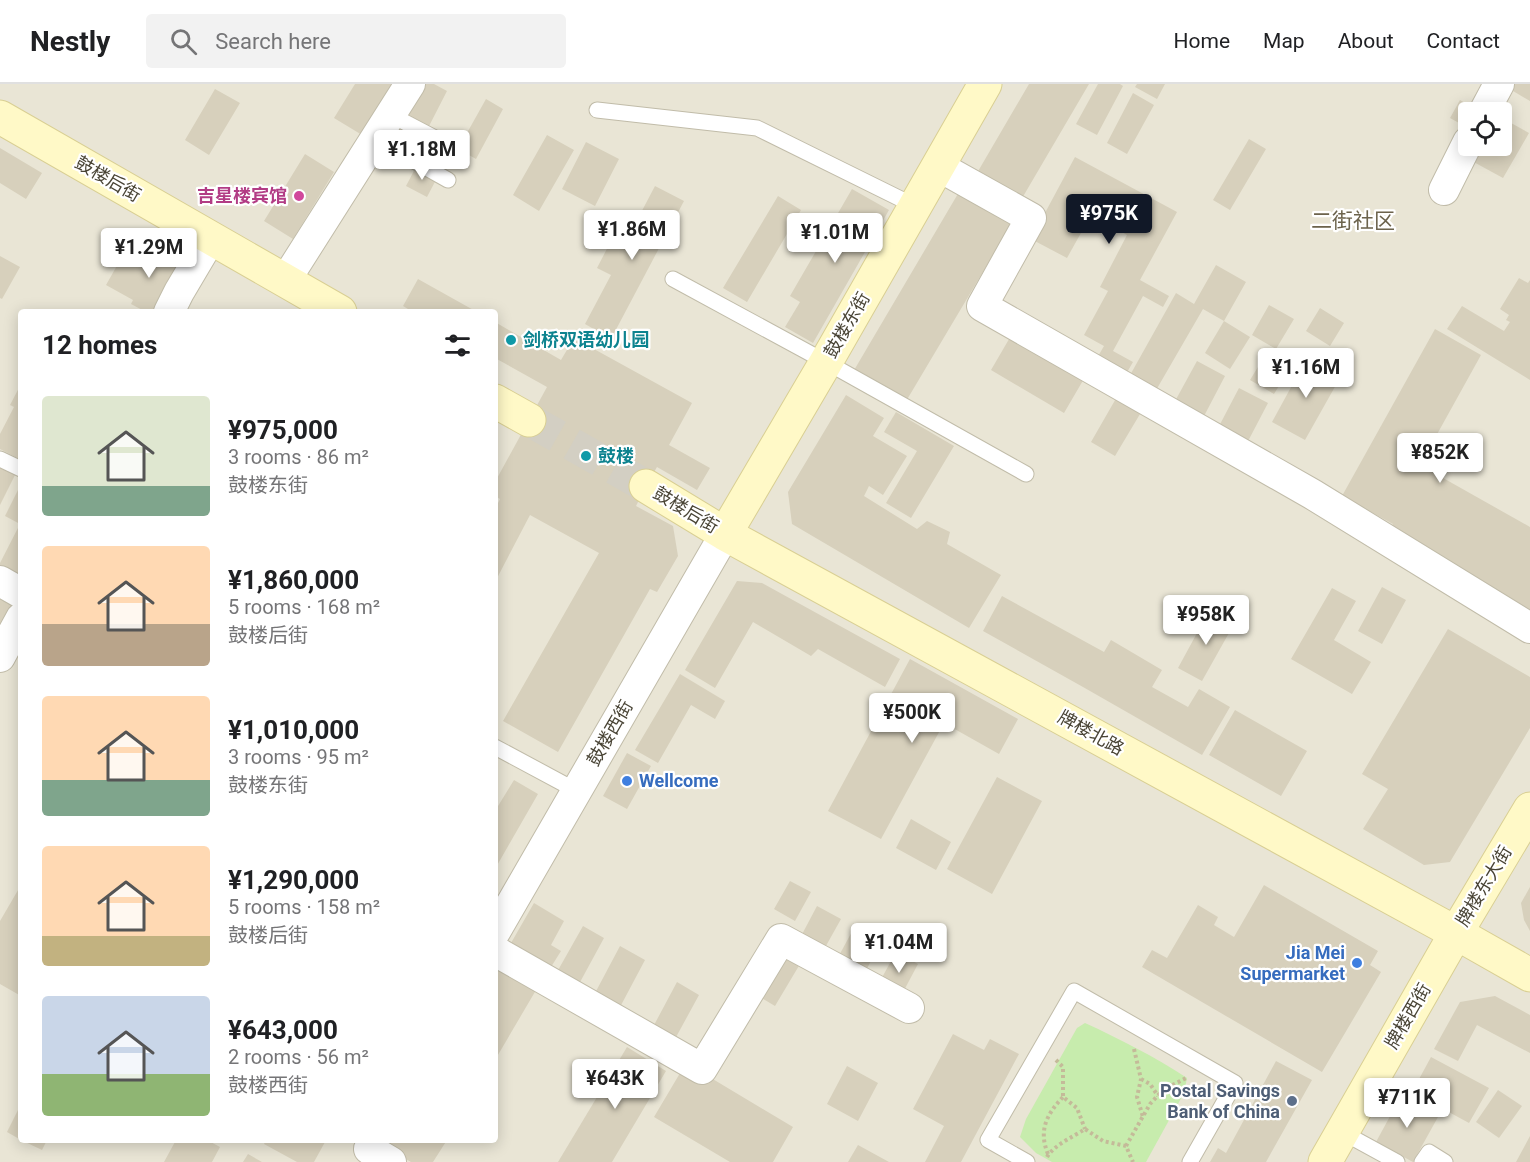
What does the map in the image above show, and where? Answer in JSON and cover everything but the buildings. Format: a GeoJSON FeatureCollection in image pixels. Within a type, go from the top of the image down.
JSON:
{"type":"FeatureCollection","features":[{"type":"Feature","properties":{"kind":"main road","name":"鼓楼东街"},"geometry":{"type":"LineString","coordinates":[[725,534],[985,84]]}},
{"type":"Feature","properties":{"kind":"main road","name":"鼓楼后街"},"geometry":{"type":"LineString","coordinates":[[0,117],[335,309]]}},
{"type":"Feature","properties":{"kind":"main road"},"geometry":{"type":"LineString","coordinates":[[498,403],[529,420]]}},
{"type":"Feature","properties":{"kind":"main road","name":"鼓楼后街"},"geometry":{"type":"LineString","coordinates":[[646,486],[725,534]]}},
{"type":"Feature","properties":{"kind":"main road","name":"牌楼北路"},"geometry":{"type":"LineString","coordinates":[[725,534],[1530,975]]}},
{"type":"Feature","properties":{"kind":"main road","name":"牌楼东大街"},"geometry":{"type":"LineString","coordinates":[[1456,933],[1530,809]]}},
{"type":"Feature","properties":{"kind":"main road","name":"牌楼西街"},"geometry":{"type":"LineString","coordinates":[[1325,1162],[1456,933]]}},
{"type":"Feature","properties":{"kind":"street"},"geometry":{"type":"LineString","coordinates":[[285,281],[411,84]]}},
{"type":"Feature","properties":{"kind":"street"},"geometry":{"type":"LineString","coordinates":[[1489,102],[1499,84]]}},
{"type":"Feature","properties":{"kind":"street"},"geometry":{"type":"LineString","coordinates":[[1444,189],[1461,156]]}},
{"type":"Feature","properties":{"kind":"street"},"geometry":{"type":"LineString","coordinates":[[938,166],[1031,218],[982,306],[1312,494],[1530,628]]}},
{"type":"Feature","properties":{"kind":"street"},"geometry":{"type":"LineString","coordinates":[[170,309],[211,238]]}},
{"type":"Feature","properties":{"kind":"street","name":"鼓楼西街"},"geometry":{"type":"LineString","coordinates":[[498,927],[725,534]]}},
{"type":"Feature","properties":{"kind":"street"},"geometry":{"type":"LineString","coordinates":[[0,581],[18,591]]}},
{"type":"Feature","properties":{"kind":"street"},"geometry":{"type":"LineString","coordinates":[[0,657],[18,624]]}},
{"type":"Feature","properties":{"kind":"street"},"geometry":{"type":"LineString","coordinates":[[498,953],[702,1069],[781,939],[909,1008]]}},
{"type":"Feature","properties":{"kind":"lane"},"geometry":{"type":"LineString","coordinates":[[597,110],[757,128],[915,206]]}},
{"type":"Feature","properties":{"kind":"lane"},"geometry":{"type":"LineString","coordinates":[[383,127],[456,148]]}},
{"type":"Feature","properties":{"kind":"lane"},"geometry":{"type":"LineString","coordinates":[[383,127],[448,180]]}},
{"type":"Feature","properties":{"kind":"lane"},"geometry":{"type":"LineString","coordinates":[[673,279],[1026,474]]}},
{"type":"Feature","properties":{"kind":"lane"},"geometry":{"type":"LineString","coordinates":[[0,459],[18,468]]}},
{"type":"Feature","properties":{"kind":"lane"},"geometry":{"type":"LineString","coordinates":[[498,749],[577,791]]}},
{"type":"Feature","properties":{"kind":"lane"},"geometry":{"type":"LineString","coordinates":[[1027,1162],[988,1140],[1074,991],[1235,1083],[1190,1162]]}},
{"type":"Feature","properties":{"kind":"lane"},"geometry":{"type":"LineString","coordinates":[[1342,1132],[1397,1162]]}},
{"type":"Feature","properties":{"kind":"lane"},"geometry":{"type":"LineString","coordinates":[[1422,1162],[1429,1152],[1445,1162]]}},
{"type":"Feature","properties":{"kind":"path"},"geometry":{"type":"LineString","coordinates":[[1141,1029],[1134,1047],[1141,1078],[1137,1097],[1143,1117]]}},
{"type":"Feature","properties":{"kind":"path"},"geometry":{"type":"LineString","coordinates":[[1042,1046],[1063,1067],[1063,1096],[1052,1109],[1044,1128],[1048,1154],[1046,1162]]}},
{"type":"Feature","properties":{"kind":"path"},"geometry":{"type":"LineString","coordinates":[[1126,1146],[1150,1104],[1163,1090],[1187,1078],[1205,1065]]}},
{"type":"Feature","properties":{"kind":"path"},"geometry":{"type":"LineString","coordinates":[[1141,1078],[1150,1084],[1158,1096]]}},
{"type":"Feature","properties":{"kind":"path"},"geometry":{"type":"LineString","coordinates":[[1063,1096],[1077,1108],[1085,1129],[1103,1141],[1126,1146]]}},
{"type":"Feature","properties":{"kind":"path"},"geometry":{"type":"LineString","coordinates":[[1048,1154],[1085,1129]]}},
{"type":"Feature","properties":{"kind":"path"},"geometry":{"type":"LineString","coordinates":[[1126,1146],[1133,1162]]}},
{"type":"Feature","properties":{"kind":"shaded area"},"geometry":{"type":"Polygon","coordinates":[[[0,84],[1530,84],[1530,1162],[0,1162],[0,84]]]}},
{"type":"Feature","properties":{"kind":"green space"},"geometry":{"type":"Polygon","coordinates":[[[1085,1023],[1187,1078],[1184,1093],[1146,1162],[1052,1162],[1036,1153],[1020,1137],[1026,1119],[1077,1028],[1085,1023]]]}},
{"type":"Feature","properties":{"kind":"tunnel"},"geometry":{"type":"LineString","coordinates":[[529,420],[646,486]]}},
{"type":"Feature","properties":{"kind":"place","name":"吉星楼宾馆"},"geometry":{"type":"Point","coordinates":[299,196]}},
{"type":"Feature","properties":{"kind":"place","name":"剑桥双语幼儿园"},"geometry":{"type":"Point","coordinates":[511,340]}},
{"type":"Feature","properties":{"kind":"place","name":"鼓楼"},"geometry":{"type":"Point","coordinates":[586,456]}},
{"type":"Feature","properties":{"kind":"place","name":"Wellcome"},"geometry":{"type":"Point","coordinates":[627,781]}},
{"type":"Feature","properties":{"kind":"place","name":"Jia Mei Supermarket"},"geometry":{"type":"Point","coordinates":[1357,963]}},
{"type":"Feature","properties":{"kind":"place","name":"Postal Savings Bank of China"},"geometry":{"type":"Point","coordinates":[1292,1101]}},
{"type":"Feature","properties":{"kind":"district","name":"二街社区"},"geometry":{"type":"Point","coordinates":[1353,221]}}]}
